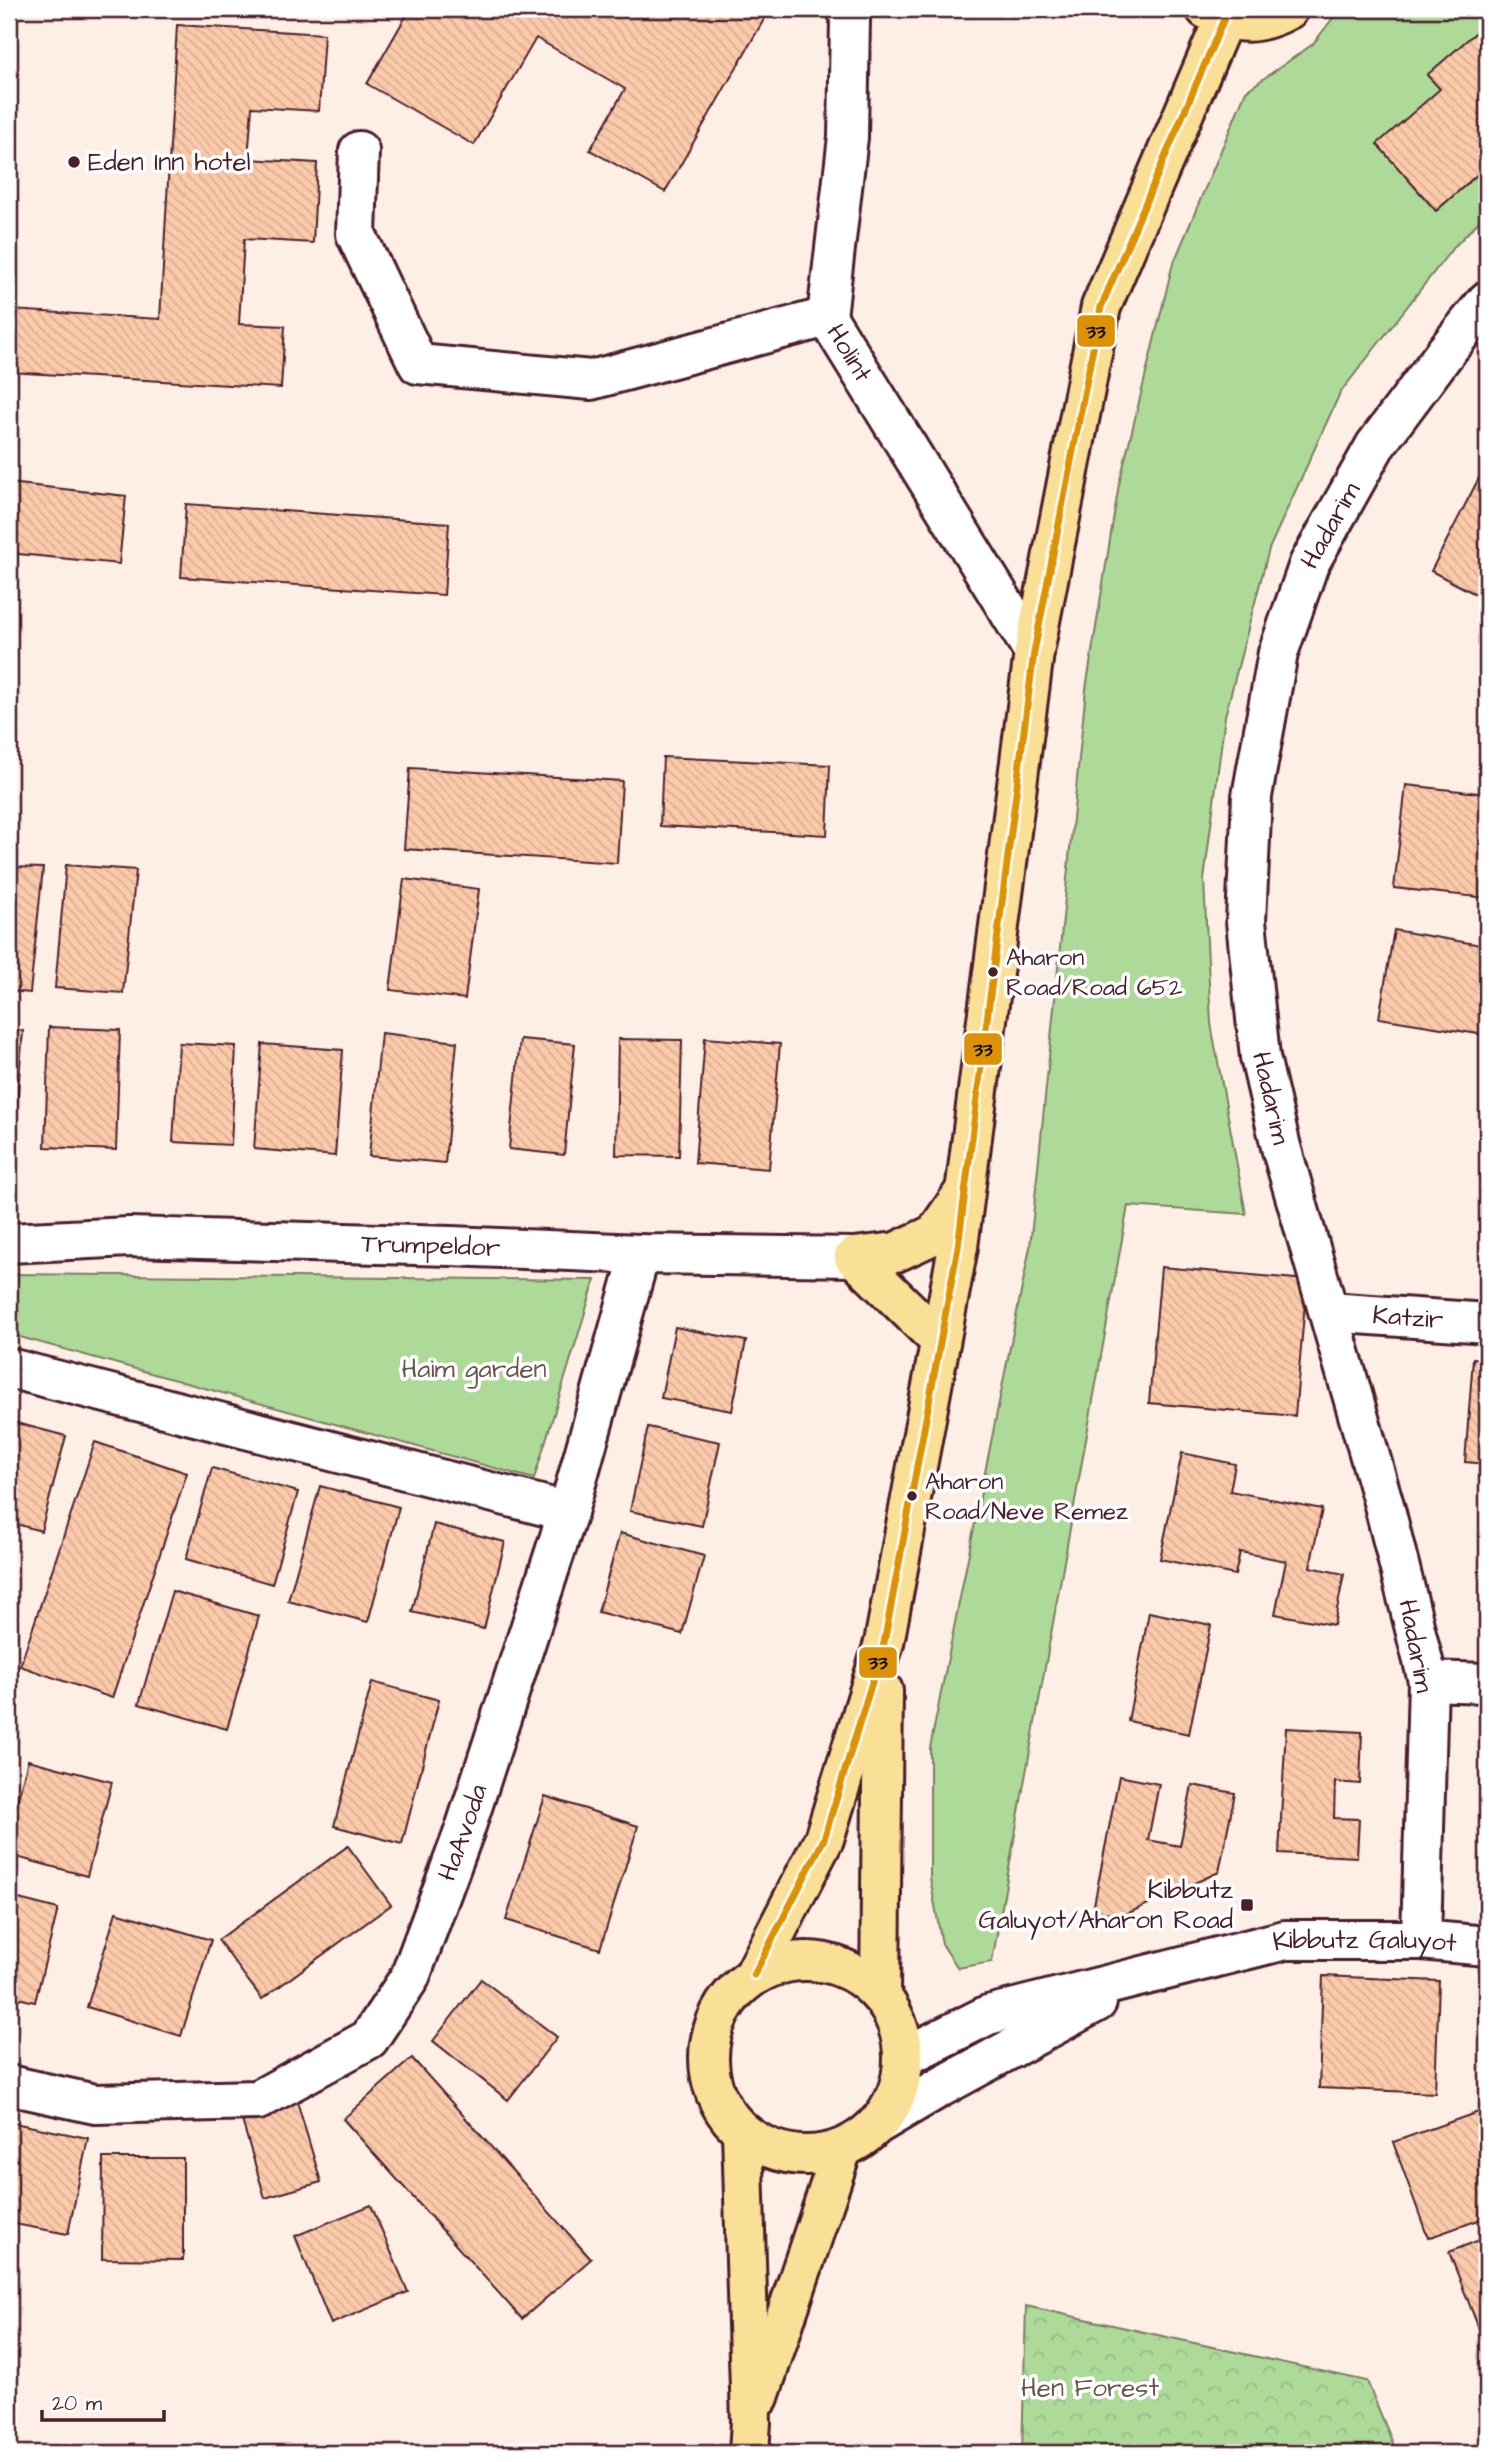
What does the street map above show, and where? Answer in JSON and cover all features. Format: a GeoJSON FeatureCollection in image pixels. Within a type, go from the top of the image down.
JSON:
{"type":"FeatureCollection","features":[{"type":"Feature","properties":{"kind":"main road"},"geometry":{"type":"LineString","coordinates":[[754,1975],[824,1839],[884,1643],[958,1247],[1034,652],[1101,307],[1215,14],[1247,23],[1270,19],[1289,9]]}},
{"type":"Feature","properties":{"kind":"main road"},"geometry":{"type":"LineString","coordinates":[[854,1257],[896,1252],[934,1234],[965,1190]]}},
{"type":"Feature","properties":{"kind":"main road"},"geometry":{"type":"LineString","coordinates":[[854,1257],[940,1341]]}},
{"type":"Feature","properties":{"kind":"main road"},"geometry":{"type":"LineString","coordinates":[[880,1993],[884,1643]]}},
{"type":"Feature","properties":{"kind":"main road"},"geometry":{"type":"LineString","coordinates":[[820,1962],[842,1967],[862,1978],[880,1993],[893,2012],[902,2034],[904,2057],[898,2093],[890,2110],[878,2124],[855,2143],[816,2155],[790,2154],[764,2146],[742,2132],[725,2112],[713,2089],[708,2064],[710,2038],[719,2013],[734,1992],[754,1975],[786,1963],[820,1962]]}},
{"type":"Feature","properties":{"kind":"main road"},"geometry":{"type":"LineString","coordinates":[[742,2132],[750,2438]]}},
{"type":"Feature","properties":{"kind":"main road"},"geometry":{"type":"LineString","coordinates":[[750,2438],[842,2149]]}},
{"type":"Feature","properties":{"kind":"street","name":"Holint"},"geometry":{"type":"LineString","coordinates":[[847,9],[850,19],[848,137],[827,317],[1034,652]]}},
{"type":"Feature","properties":{"kind":"street"},"geometry":{"type":"LineString","coordinates":[[359,151],[356,234],[418,364],[592,380],[827,317]]}},
{"type":"Feature","properties":{"kind":"street","name":"Hadarim"},"geometry":{"type":"LineString","coordinates":[[1421,1940],[1428,1681],[1384,1505],[1281,1147],[1260,1057],[1246,921],[1252,796],[1278,653],[1309,564],[1375,446],[1447,349],[1487,301]]}},
{"type":"Feature","properties":{"kind":"street","name":"Trumpeldor"},"geometry":{"type":"LineString","coordinates":[[9,1243],[129,1237],[451,1245],[640,1254],[854,1257]]}},
{"type":"Feature","properties":{"kind":"street","name":"HaAvoda"},"geometry":{"type":"LineString","coordinates":[[9,2085],[95,2104],[258,2100],[369,2039],[410,1977],[465,1829],[568,1512],[640,1254]]}},
{"type":"Feature","properties":{"kind":"street","name":"Katzir"},"geometry":{"type":"LineString","coordinates":[[1329,1312],[1487,1323]]}},
{"type":"Feature","properties":{"kind":"street"},"geometry":{"type":"LineString","coordinates":[[9,1368],[568,1512]]}},
{"type":"Feature","properties":{"kind":"street"},"geometry":{"type":"LineString","coordinates":[[1428,1681],[1487,1682]]}},
{"type":"Feature","properties":{"kind":"street","name":"Kibbutz Galuyot"},"geometry":{"type":"LineString","coordinates":[[904,2057],[988,2015],[1285,1940],[1421,1940],[1487,1946]]}},
{"type":"Feature","properties":{"kind":"street","name":"Kibbutz Galuyot"},"geometry":{"type":"LineString","coordinates":[[878,2124],[1067,2017],[1161,1970]]}},
{"type":"Feature","properties":{"kind":"green space"},"geometry":{"type":"Polygon","coordinates":[[[1340,9],[1487,9],[1487,213],[1452,249],[1340,393],[1269,549],[1225,716],[1204,880],[1211,1024],[1246,1214],[1128,1206],[992,1962],[958,1968],[942,1944],[930,1878],[930,1748],[1030,1247],[1086,689],[1119,484],[1172,267],[1246,91],[1313,44],[1340,9]]]}},
{"type":"Feature","properties":{"kind":"green space","name":"Haim garden"},"geometry":{"type":"Polygon","coordinates":[[[9,1274],[595,1280],[534,1479],[9,1334],[9,1274]]]}},
{"type":"Feature","properties":{"kind":"green space","name":"Hen Forest"},"geometry":{"type":"Polygon","coordinates":[[[1026,2306],[1367,2381],[1397,2453],[1022,2453],[1026,2306]]]}},
{"type":"Feature","properties":{"kind":"building"},"geometry":{"type":"Polygon","coordinates":[[[410,9],[770,9],[665,192],[590,150],[625,89],[536,38],[474,145],[367,84],[410,9]]]}},
{"type":"Feature","properties":{"kind":"building"},"geometry":{"type":"Polygon","coordinates":[[[177,25],[324,34],[319,111],[252,107],[248,159],[317,163],[313,243],[244,239],[239,324],[285,326],[281,388],[9,372],[11,310],[160,319],[177,25]]]}},
{"type":"Feature","properties":{"kind":"building"},"geometry":{"type":"Polygon","coordinates":[[[1481,28],[1487,35],[1487,166],[1436,211],[1377,144],[1440,89],[1427,75],[1481,28]]]}},
{"type":"Feature","properties":{"kind":"building"},"geometry":{"type":"Polygon","coordinates":[[[1480,476],[1487,480],[1487,600],[1431,571],[1480,476]]]}},
{"type":"Feature","properties":{"kind":"building"},"geometry":{"type":"Polygon","coordinates":[[[9,483],[126,496],[119,564],[9,553],[9,483]]]}},
{"type":"Feature","properties":{"kind":"building"},"geometry":{"type":"Polygon","coordinates":[[[186,504],[449,523],[444,595],[181,577],[186,504]]]}},
{"type":"Feature","properties":{"kind":"building"},"geometry":{"type":"Polygon","coordinates":[[[663,757],[830,765],[827,835],[660,826],[663,757]]]}},
{"type":"Feature","properties":{"kind":"building"},"geometry":{"type":"Polygon","coordinates":[[[410,768],[622,781],[617,863],[404,849],[410,768]]]}},
{"type":"Feature","properties":{"kind":"building"},"geometry":{"type":"Polygon","coordinates":[[[1406,785],[1487,794],[1487,898],[1394,888],[1406,785]]]}},
{"type":"Feature","properties":{"kind":"building"},"geometry":{"type":"Polygon","coordinates":[[[66,865],[136,870],[123,993],[55,988],[66,865]]]}},
{"type":"Feature","properties":{"kind":"building"},"geometry":{"type":"Polygon","coordinates":[[[9,867],[43,868],[30,993],[9,991],[9,867]]]}},
{"type":"Feature","properties":{"kind":"building"},"geometry":{"type":"Polygon","coordinates":[[[404,879],[479,889],[465,999],[390,990],[404,879]]]}},
{"type":"Feature","properties":{"kind":"building"},"geometry":{"type":"Polygon","coordinates":[[[1394,930],[1487,946],[1485,1035],[1379,1018],[1394,930]]]}},
{"type":"Feature","properties":{"kind":"building"},"geometry":{"type":"Polygon","coordinates":[[[49,1027],[120,1030],[116,1150],[45,1147],[49,1027]]]}},
{"type":"Feature","properties":{"kind":"building"},"geometry":{"type":"Polygon","coordinates":[[[9,1030],[23,1031],[13,1152],[9,1152],[9,1030]]]}},
{"type":"Feature","properties":{"kind":"building"},"geometry":{"type":"Polygon","coordinates":[[[381,1033],[457,1042],[445,1163],[369,1156],[381,1033]]]}},
{"type":"Feature","properties":{"kind":"building"},"geometry":{"type":"Polygon","coordinates":[[[705,1038],[780,1044],[769,1169],[695,1163],[705,1038]]]}},
{"type":"Feature","properties":{"kind":"building"},"geometry":{"type":"Polygon","coordinates":[[[520,1039],[575,1044],[564,1155],[509,1149],[520,1039]]]}},
{"type":"Feature","properties":{"kind":"building"},"geometry":{"type":"Polygon","coordinates":[[[618,1039],[682,1040],[679,1156],[616,1155],[618,1039]]]}},
{"type":"Feature","properties":{"kind":"building"},"geometry":{"type":"Polygon","coordinates":[[[179,1043],[236,1046],[231,1145],[173,1142],[179,1043]]]}},
{"type":"Feature","properties":{"kind":"building"},"geometry":{"type":"Polygon","coordinates":[[[262,1044],[343,1050],[335,1156],[254,1149],[262,1044]]]}},
{"type":"Feature","properties":{"kind":"building"},"geometry":{"type":"Polygon","coordinates":[[[1161,1267],[1307,1280],[1295,1416],[1149,1403],[1161,1267]]]}},
{"type":"Feature","properties":{"kind":"building"},"geometry":{"type":"Polygon","coordinates":[[[675,1327],[746,1341],[732,1411],[661,1398],[675,1327]]]}},
{"type":"Feature","properties":{"kind":"building"},"geometry":{"type":"Polygon","coordinates":[[[1473,1358],[1487,1359],[1487,1464],[1465,1462],[1473,1358]]]}},
{"type":"Feature","properties":{"kind":"building"},"geometry":{"type":"Polygon","coordinates":[[[9,1421],[66,1436],[41,1531],[9,1522],[9,1421]]]}},
{"type":"Feature","properties":{"kind":"building"},"geometry":{"type":"Polygon","coordinates":[[[648,1427],[720,1442],[702,1526],[630,1511],[648,1427]]]}},
{"type":"Feature","properties":{"kind":"building"},"geometry":{"type":"Polygon","coordinates":[[[95,1442],[187,1473],[112,1698],[20,1666],[95,1442]]]}},
{"type":"Feature","properties":{"kind":"building"},"geometry":{"type":"Polygon","coordinates":[[[1182,1453],[1235,1464],[1230,1491],[1322,1509],[1310,1567],[1344,1574],[1334,1625],[1275,1614],[1286,1561],[1240,1552],[1235,1575],[1160,1559],[1182,1453]]]}},
{"type":"Feature","properties":{"kind":"building"},"geometry":{"type":"Polygon","coordinates":[[[212,1468],[298,1492],[272,1584],[186,1559],[212,1468]]]}},
{"type":"Feature","properties":{"kind":"building"},"geometry":{"type":"Polygon","coordinates":[[[320,1486],[399,1507],[368,1622],[288,1601],[320,1486]]]}},
{"type":"Feature","properties":{"kind":"building"},"geometry":{"type":"Polygon","coordinates":[[[1484,1505],[1487,1505],[1487,1632],[1482,1632],[1484,1505]]]}},
{"type":"Feature","properties":{"kind":"building"},"geometry":{"type":"Polygon","coordinates":[[[434,1524],[505,1542],[484,1629],[412,1612],[434,1524]]]}},
{"type":"Feature","properties":{"kind":"building"},"geometry":{"type":"Polygon","coordinates":[[[620,1533],[704,1556],[682,1634],[598,1612],[620,1533]]]}},
{"type":"Feature","properties":{"kind":"building"},"geometry":{"type":"Polygon","coordinates":[[[172,1591],[259,1616],[227,1729],[139,1704],[172,1591]]]}},
{"type":"Feature","properties":{"kind":"building"},"geometry":{"type":"Polygon","coordinates":[[[1149,1612],[1211,1625],[1189,1734],[1128,1721],[1149,1612]]]}},
{"type":"Feature","properties":{"kind":"building"},"geometry":{"type":"Polygon","coordinates":[[[372,1682],[439,1700],[402,1844],[334,1826],[372,1682]]]}},
{"type":"Feature","properties":{"kind":"building"},"geometry":{"type":"Polygon","coordinates":[[[1286,1728],[1362,1732],[1360,1784],[1335,1782],[1334,1818],[1359,1819],[1357,1857],[1279,1853],[1286,1728]]]}},
{"type":"Feature","properties":{"kind":"building"},"geometry":{"type":"Polygon","coordinates":[[[28,1760],[112,1782],[87,1876],[9,1855],[9,1833],[28,1760]]]}},
{"type":"Feature","properties":{"kind":"building"},"geometry":{"type":"Polygon","coordinates":[[[1119,1776],[1159,1784],[1148,1840],[1180,1846],[1192,1785],[1235,1793],[1219,1872],[1122,1916],[1093,1910],[1119,1776]]]}},
{"type":"Feature","properties":{"kind":"building"},"geometry":{"type":"Polygon","coordinates":[[[545,1796],[638,1826],[600,1949],[506,1920],[545,1796]]]}},
{"type":"Feature","properties":{"kind":"building"},"geometry":{"type":"Polygon","coordinates":[[[348,1846],[391,1905],[262,1999],[218,1940],[348,1846]]]}},
{"type":"Feature","properties":{"kind":"building"},"geometry":{"type":"Polygon","coordinates":[[[11,1897],[58,1909],[35,2002],[9,1996],[11,1897]]]}},
{"type":"Feature","properties":{"kind":"building"},"geometry":{"type":"Polygon","coordinates":[[[116,1912],[211,1940],[181,2036],[87,2007],[116,1912]]]}},
{"type":"Feature","properties":{"kind":"building"},"geometry":{"type":"Polygon","coordinates":[[[1323,1976],[1439,1981],[1435,2093],[1319,2088],[1323,1976]]]}},
{"type":"Feature","properties":{"kind":"building"},"geometry":{"type":"Polygon","coordinates":[[[481,1979],[557,2037],[508,2100],[433,2041],[481,1979]]]}},
{"type":"Feature","properties":{"kind":"building"},"geometry":{"type":"Polygon","coordinates":[[[412,2058],[591,2259],[522,2319],[343,2119],[412,2058]]]}},
{"type":"Feature","properties":{"kind":"building"},"geometry":{"type":"Polygon","coordinates":[[[297,2101],[321,2182],[265,2198],[241,2117],[297,2101]]]}},
{"type":"Feature","properties":{"kind":"building"},"geometry":{"type":"Polygon","coordinates":[[[1487,2109],[1487,2217],[1428,2238],[1393,2142],[1487,2109]]]}},
{"type":"Feature","properties":{"kind":"building"},"geometry":{"type":"Polygon","coordinates":[[[9,2122],[88,2138],[68,2234],[9,2223],[9,2122]]]}},
{"type":"Feature","properties":{"kind":"building"},"geometry":{"type":"Polygon","coordinates":[[[103,2158],[183,2158],[183,2260],[102,2259],[103,2158]]]}},
{"type":"Feature","properties":{"kind":"building"},"geometry":{"type":"Polygon","coordinates":[[[371,2205],[408,2292],[331,2324],[295,2236],[371,2205]]]}},
{"type":"Feature","properties":{"kind":"building"},"geometry":{"type":"Polygon","coordinates":[[[1487,2237],[1487,2338],[1483,2339],[1449,2252],[1487,2237]]]}},
{"type":"Feature","properties":{"kind":"transit line","name":"33"},"geometry":{"type":"LineString","coordinates":[[754,1975],[824,1839],[884,1643],[958,1247],[1034,652],[1101,307],[1224,19]]}},
{"type":"Feature","properties":{"kind":"place","name":"Eden Inn hotel"},"geometry":{"type":"Point","coordinates":[74,162]}},
{"type":"Feature","properties":{"kind":"place","name":"Aharon Road/Road 652"},"geometry":{"type":"Point","coordinates":[993,972]}},
{"type":"Feature","properties":{"kind":"place","name":"Aharon Road/Neve Remez"},"geometry":{"type":"Point","coordinates":[912,1496]}},
{"type":"Feature","properties":{"kind":"place","name":"Kibbutz Galuyot/Aharon Road"},"geometry":{"type":"Point","coordinates":[1247,1905]}}]}
